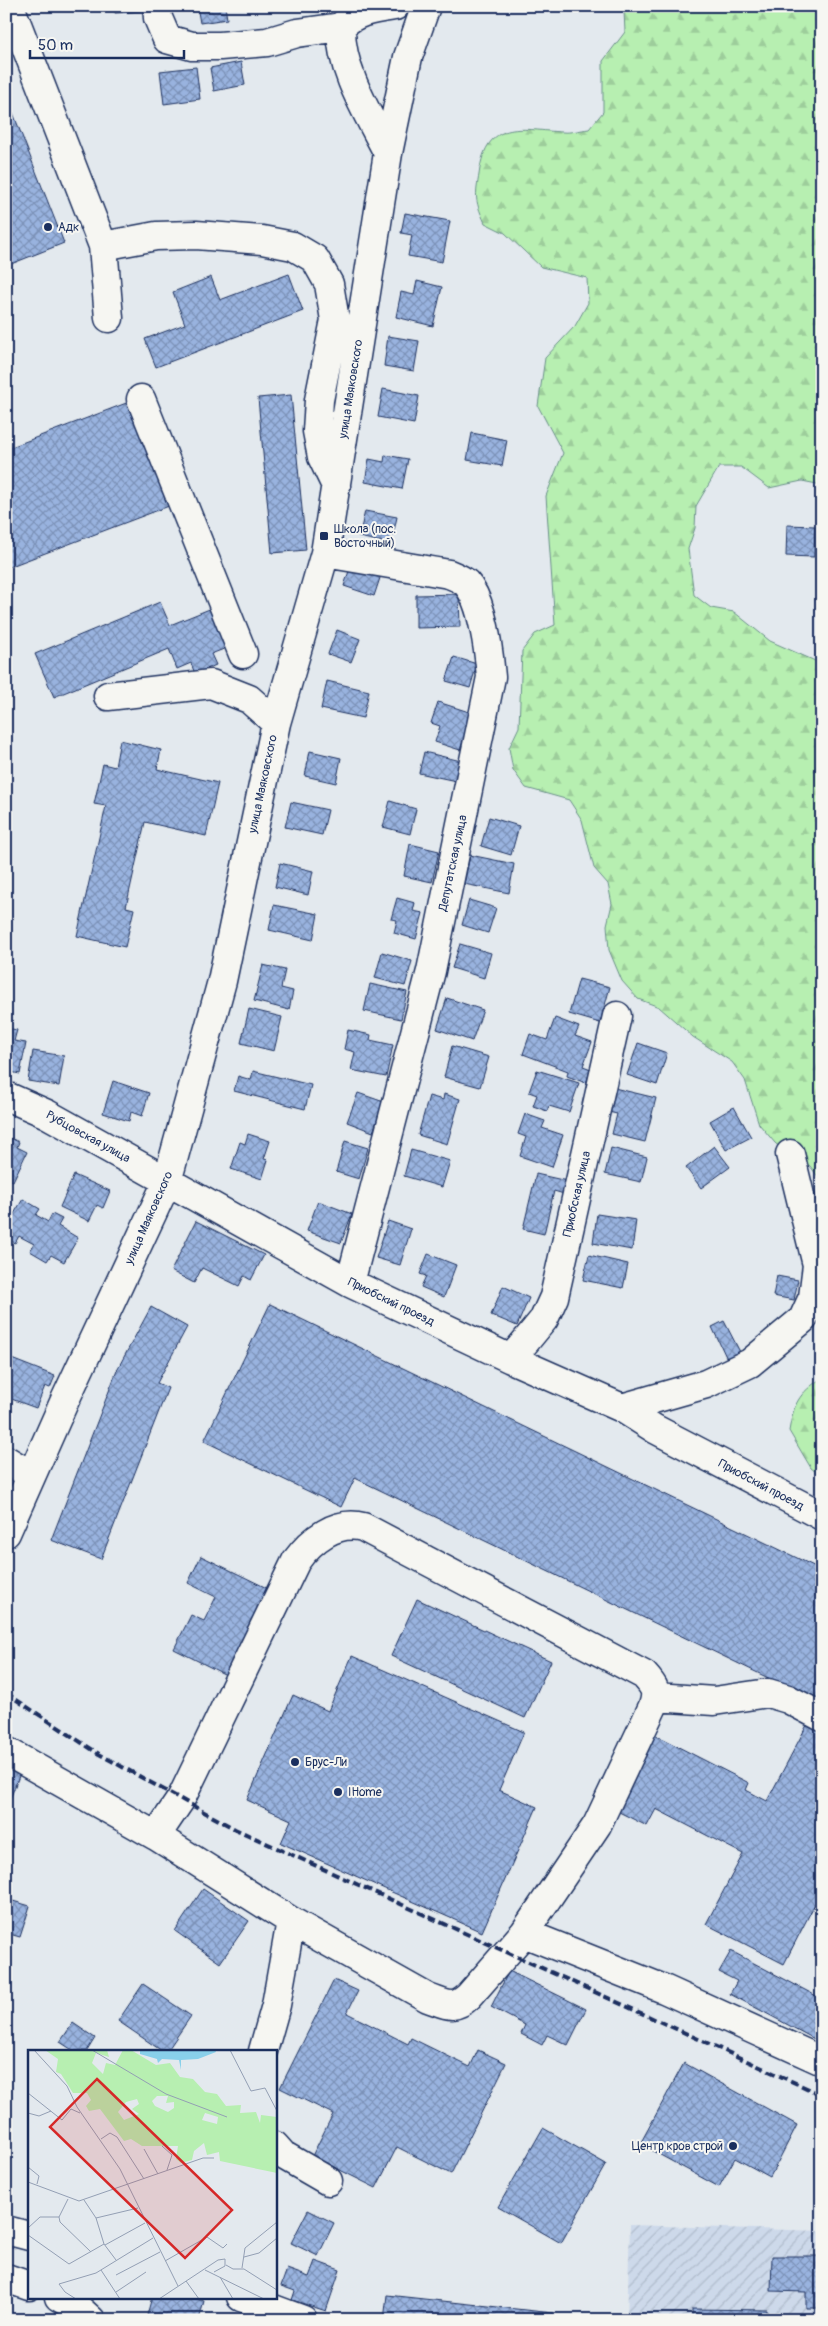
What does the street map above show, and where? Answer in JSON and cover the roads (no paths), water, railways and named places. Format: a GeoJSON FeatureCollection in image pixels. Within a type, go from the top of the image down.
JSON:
{"type":"FeatureCollection","features":[{"type":"Feature","properties":{"kind":"street"},"geometry":{"type":"LineString","coordinates":[[10,6],[103,246],[109,318]]}},
{"type":"Feature","properties":{"kind":"street"},"geometry":{"type":"LineString","coordinates":[[157,6],[158,18],[167,39],[192,46],[267,42],[297,33],[341,27]]}},
{"type":"Feature","properties":{"kind":"street"},"geometry":{"type":"LineString","coordinates":[[388,153],[349,72],[340,45],[341,27],[349,17],[376,8],[395,6]]}},
{"type":"Feature","properties":{"kind":"street","name":"улица Маяковского"},"geometry":{"type":"LineString","coordinates":[[6,1534],[31,1475],[167,1182],[222,981],[276,723],[325,553],[374,255],[388,153],[420,8]]}},
{"type":"Feature","properties":{"kind":"street"},"geometry":{"type":"LineString","coordinates":[[103,246],[156,236],[196,235],[262,240],[293,246],[315,260],[329,284],[335,320],[319,400],[317,431],[322,457],[336,486]]}},
{"type":"Feature","properties":{"kind":"street"},"geometry":{"type":"LineString","coordinates":[[141,399],[243,654]]}},
{"type":"Feature","properties":{"kind":"street","name":"Депутатская улица"},"geometry":{"type":"LineString","coordinates":[[325,553],[449,574],[466,584],[478,606],[488,642],[491,677],[431,971],[350,1283]]}},
{"type":"Feature","properties":{"kind":"street"},"geometry":{"type":"LineString","coordinates":[[108,696],[211,684],[249,699],[276,723]]}},
{"type":"Feature","properties":{"kind":"street","name":"Приобская улица"},"geometry":{"type":"LineString","coordinates":[[511,1359],[544,1319],[554,1297],[617,1016]]}},
{"type":"Feature","properties":{"kind":"street","name":"Рубцовская улица"},"geometry":{"type":"LineString","coordinates":[[6,1096],[47,1114],[167,1182]]}},
{"type":"Feature","properties":{"kind":"street"},"geometry":{"type":"LineString","coordinates":[[622,1408],[706,1384],[750,1363],[803,1319],[814,1297],[817,1265],[790,1154]]}},
{"type":"Feature","properties":{"kind":"street","name":"Приобский проезд"},"geometry":{"type":"LineString","coordinates":[[167,1182],[350,1283],[511,1359],[622,1408],[655,1429],[822,1516]]}},
{"type":"Feature","properties":{"kind":"street"},"geometry":{"type":"LineString","coordinates":[[6,1460],[31,1475]]}},
{"type":"Feature","properties":{"kind":"street"},"geometry":{"type":"LineString","coordinates":[[6,1751],[156,1836],[292,1921],[428,1998],[452,2006],[462,2003],[469,1996],[524,1933],[597,1825],[656,1697],[655,1687],[644,1675],[363,1527],[350,1524],[334,1529],[316,1540],[296,1561],[181,1799],[156,1836]]}},
{"type":"Feature","properties":{"kind":"street"},"geometry":{"type":"LineString","coordinates":[[656,1697],[714,1701],[768,1693],[788,1700],[822,1717]]}},
{"type":"Feature","properties":{"kind":"street"},"geometry":{"type":"LineString","coordinates":[[263,2050],[276,2005],[292,1921]]}},
{"type":"Feature","properties":{"kind":"street"},"geometry":{"type":"LineString","coordinates":[[524,1933],[664,1989],[822,2061]]}},
{"type":"Feature","properties":{"kind":"street"},"geometry":{"type":"LineString","coordinates":[[276,2147],[283,2155],[328,2181]]}},
{"type":"Feature","properties":{"kind":"street"},"geometry":{"type":"LineString","coordinates":[[6,2230],[28,2236]]}},
{"type":"Feature","properties":{"kind":"street"},"geometry":{"type":"LineString","coordinates":[[6,2278],[28,2286]]}},
{"type":"Feature","properties":{"kind":"street"},"geometry":{"type":"LineString","coordinates":[[61,2298],[79,2309],[92,2320]]}},
{"type":"Feature","properties":{"kind":"street"},"geometry":{"type":"LineString","coordinates":[[244,2298],[303,2320]]}},
{"type":"Feature","properties":{"kind":"railway"},"geometry":{"type":"LineString","coordinates":[[6,1693],[99,1754],[235,1829],[822,2095]]}},
{"type":"Feature","properties":{"kind":"place","name":"Адк"},"geometry":{"type":"Point","coordinates":[48,227]}},
{"type":"Feature","properties":{"kind":"place","name":"Школа (пос. Восточный)"},"geometry":{"type":"Point","coordinates":[324,536]}},
{"type":"Feature","properties":{"kind":"place","name":"Брус-Ли"},"geometry":{"type":"Point","coordinates":[295,1762]}},
{"type":"Feature","properties":{"kind":"place","name":"IHome"},"geometry":{"type":"Point","coordinates":[338,1792]}},
{"type":"Feature","properties":{"kind":"place","name":"Центр кров строй"},"geometry":{"type":"Point","coordinates":[733,2146]}}]}
